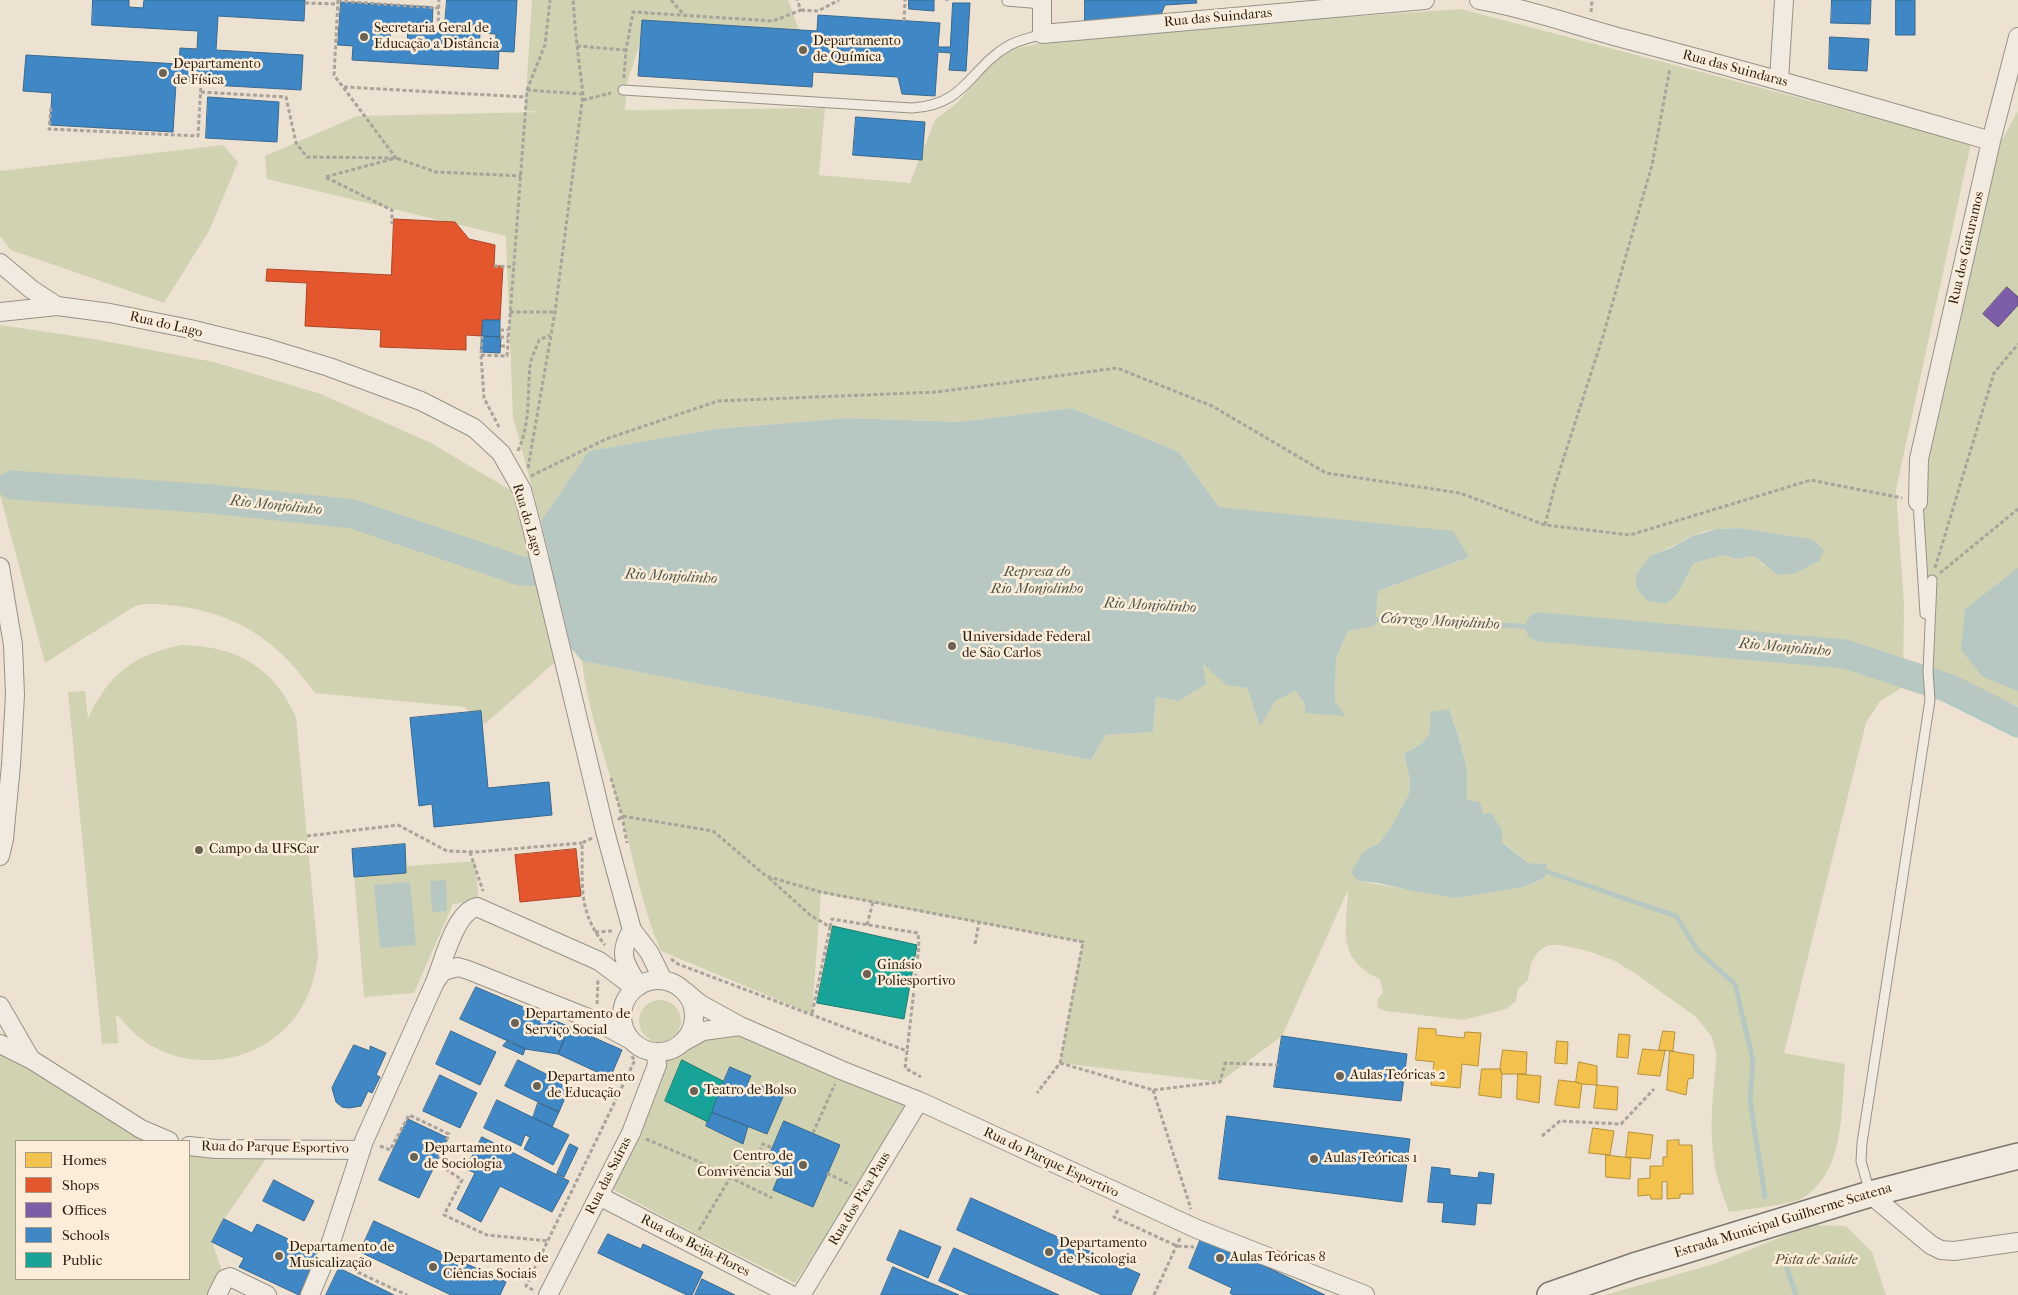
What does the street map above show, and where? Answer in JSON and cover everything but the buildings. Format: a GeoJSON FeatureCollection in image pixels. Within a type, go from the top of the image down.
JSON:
{"type":"FeatureCollection","features":[{"type":"Feature","properties":{"kind":"main road","name":"Estrada Municipal Guilherme Scatena"},"geometry":{"type":"LineString","coordinates":[[1550,1295],[1634,1266],[1870,1194],[2018,1156]]}},
{"type":"Feature","properties":{"kind":"street","name":"Rua das Suindaras"},"geometry":{"type":"LineString","coordinates":[[1042,34],[1425,0]]}},
{"type":"Feature","properties":{"kind":"street","name":"Rua das Suindaras"},"geometry":{"type":"LineString","coordinates":[[1479,0],[1510,6],[1590,30],[1779,80],[1991,141]]}},
{"type":"Feature","properties":{"kind":"street"},"geometry":{"type":"LineString","coordinates":[[1779,80],[1784,0]]}},
{"type":"Feature","properties":{"kind":"street"},"geometry":{"type":"LineString","coordinates":[[1042,2],[1042,34]]}},
{"type":"Feature","properties":{"kind":"street","name":"Rua dos Gaturamos"},"geometry":{"type":"LineString","coordinates":[[1918,502],[1919,459],[1991,141],[2018,37]]}},
{"type":"Feature","properties":{"kind":"street"},"geometry":{"type":"LineString","coordinates":[[0,263],[31,289],[57,306]]}},
{"type":"Feature","properties":{"kind":"street","name":"Rua do Lago"},"geometry":{"type":"LineString","coordinates":[[0,312],[57,306],[110,313],[190,329],[267,348],[329,367],[421,401],[474,428],[501,453],[522,490],[605,831],[632,930],[649,952],[663,980]]}},
{"type":"Feature","properties":{"kind":"street"},"geometry":{"type":"LineString","coordinates":[[0,568],[13,645],[15,695],[11,765],[4,839],[0,856]]}},
{"type":"Feature","properties":{"kind":"street"},"geometry":{"type":"LineString","coordinates":[[310,1295],[326,1257],[362,1146],[435,982],[455,929],[470,909],[477,907],[599,961],[637,987]]}},
{"type":"Feature","properties":{"kind":"street"},"geometry":{"type":"LineString","coordinates":[[632,930],[624,943],[625,965],[637,987]]}},
{"type":"Feature","properties":{"kind":"street"},"geometry":{"type":"LineString","coordinates":[[435,982],[443,972],[458,967],[596,1021],[630,1047],[656,1053],[677,1048],[685,1041],[704,1031],[740,1026]]}},
{"type":"Feature","properties":{"kind":"street"},"geometry":{"type":"LineString","coordinates":[[630,1047],[622,1013],[624,1004],[637,987],[650,981],[663,980],[678,985],[692,1001],[694,1017],[691,1032],[685,1041]]}},
{"type":"Feature","properties":{"kind":"street","name":"Rua do Parque Esportivo"},"geometry":{"type":"LineString","coordinates":[[686,992],[700,1004],[740,1026],[841,1070],[919,1101],[1192,1226],[1365,1295]]}},
{"type":"Feature","properties":{"kind":"street"},"geometry":{"type":"LineString","coordinates":[[0,1006],[32,1060]]}},
{"type":"Feature","properties":{"kind":"street"},"geometry":{"type":"LineString","coordinates":[[0,1044],[32,1060],[141,1129],[167,1140]]}},
{"type":"Feature","properties":{"kind":"street","name":"Rua das Saíras"},"geometry":{"type":"LineString","coordinates":[[542,1293],[599,1196],[631,1133],[656,1065],[656,1053]]}},
{"type":"Feature","properties":{"kind":"street","name":"Rua dos Pica-Paus"},"geometry":{"type":"LineString","coordinates":[[801,1295],[919,1101]]}},
{"type":"Feature","properties":{"kind":"street","name":"Rua do Parque Esportivo"},"geometry":{"type":"LineString","coordinates":[[190,1146],[216,1149],[362,1146]]}},
{"type":"Feature","properties":{"kind":"street"},"geometry":{"type":"LineString","coordinates":[[1870,1194],[1931,1245],[1941,1250],[1954,1251],[2018,1242]]}},
{"type":"Feature","properties":{"kind":"street","name":"Rua dos Beija-Flores"},"geometry":{"type":"LineString","coordinates":[[599,1196],[791,1295]]}},
{"type":"Feature","properties":{"kind":"street"},"geometry":{"type":"LineString","coordinates":[[217,1295],[225,1279],[230,1277],[267,1295]]}},
{"type":"Feature","properties":{"kind":"lane"},"geometry":{"type":"LineString","coordinates":[[1007,1],[1042,2]]}},
{"type":"Feature","properties":{"kind":"lane"},"geometry":{"type":"LineString","coordinates":[[623,90],[912,108],[929,107],[960,90],[989,60],[1009,45],[1042,34]]}},
{"type":"Feature","properties":{"kind":"lane"},"geometry":{"type":"LineString","coordinates":[[1870,1194],[1861,1161],[1862,1143],[1930,700],[1918,502]]}},
{"type":"Feature","properties":{"kind":"lane"},"geometry":{"type":"LineString","coordinates":[[1929,668],[1932,580]]}},
{"type":"Feature","properties":{"kind":"path"},"geometry":{"type":"LineString","coordinates":[[438,28],[440,0]]}},
{"type":"Feature","properties":{"kind":"path"},"geometry":{"type":"LineString","coordinates":[[481,355],[507,356],[526,97],[545,45],[550,0]]}},
{"type":"Feature","properties":{"kind":"path"},"geometry":{"type":"LineString","coordinates":[[573,0],[584,94],[555,312],[526,479],[606,439],[718,401],[937,392],[1117,368],[1212,406],[1326,473],[1460,493],[1545,525],[1630,535],[1811,480],[1918,502]]}},
{"type":"Feature","properties":{"kind":"path"},"geometry":{"type":"LineString","coordinates":[[671,0],[684,16]]}},
{"type":"Feature","properties":{"kind":"path"},"geometry":{"type":"LineString","coordinates":[[797,0],[800,10]]}},
{"type":"Feature","properties":{"kind":"path"},"geometry":{"type":"LineString","coordinates":[[583,100],[623,90],[626,50],[633,12],[773,21],[800,10],[818,11],[838,0]]}},
{"type":"Feature","properties":{"kind":"path"},"geometry":{"type":"LineString","coordinates":[[904,21],[905,0]]}},
{"type":"Feature","properties":{"kind":"path"},"geometry":{"type":"LineString","coordinates":[[305,3],[338,2],[439,8]]}},
{"type":"Feature","properties":{"kind":"path"},"geometry":{"type":"LineString","coordinates":[[338,2],[334,75],[396,158]]}},
{"type":"Feature","properties":{"kind":"path"},"geometry":{"type":"LineString","coordinates":[[577,46],[626,50]]}},
{"type":"Feature","properties":{"kind":"path"},"geometry":{"type":"LineString","coordinates":[[1545,525],[1555,486],[1603,336],[1652,165],[1673,52]]}},
{"type":"Feature","properties":{"kind":"path"},"geometry":{"type":"LineString","coordinates":[[51,108],[49,129],[198,136],[201,84]]}},
{"type":"Feature","properties":{"kind":"path"},"geometry":{"type":"LineString","coordinates":[[343,87],[526,97]]}},
{"type":"Feature","properties":{"kind":"path"},"geometry":{"type":"LineString","coordinates":[[527,90],[584,94]]}},
{"type":"Feature","properties":{"kind":"path"},"geometry":{"type":"LineString","coordinates":[[200,92],[286,97],[296,143],[308,157],[396,158],[436,172],[521,176]]}},
{"type":"Feature","properties":{"kind":"path"},"geometry":{"type":"LineString","coordinates":[[392,224],[392,210],[326,177],[396,158]]}},
{"type":"Feature","properties":{"kind":"path"},"geometry":{"type":"LineString","coordinates":[[494,266],[514,267]]}},
{"type":"Feature","properties":{"kind":"path"},"geometry":{"type":"LineString","coordinates":[[510,312],[555,312]]}},
{"type":"Feature","properties":{"kind":"path"},"geometry":{"type":"LineString","coordinates":[[500,330],[508,330]]}},
{"type":"Feature","properties":{"kind":"path"},"geometry":{"type":"LineString","coordinates":[[515,459],[525,433],[529,409],[530,365],[539,340],[550,335]]}},
{"type":"Feature","properties":{"kind":"path"},"geometry":{"type":"LineString","coordinates":[[482,336],[481,355],[484,398]]}},
{"type":"Feature","properties":{"kind":"path"},"geometry":{"type":"LineString","coordinates":[[500,337],[508,337]]}},
{"type":"Feature","properties":{"kind":"path"},"geometry":{"type":"LineString","coordinates":[[1932,580],[1994,373],[2018,344]]}},
{"type":"Feature","properties":{"kind":"path"},"geometry":{"type":"LineString","coordinates":[[501,346],[507,346]]}},
{"type":"Feature","properties":{"kind":"path"},"geometry":{"type":"LineString","coordinates":[[1932,580],[2018,509]]}},
{"type":"Feature","properties":{"kind":"path"},"geometry":{"type":"LineString","coordinates":[[307,836],[398,825],[447,851],[470,852],[582,843],[605,831],[622,816],[713,831],[810,915],[830,927]]}},
{"type":"Feature","properties":{"kind":"path"},"geometry":{"type":"LineString","coordinates":[[582,843],[583,902],[594,932],[605,945],[599,961],[596,1021]]}},
{"type":"Feature","properties":{"kind":"path"},"geometry":{"type":"LineString","coordinates":[[470,852],[489,913]]}},
{"type":"Feature","properties":{"kind":"path"},"geometry":{"type":"LineString","coordinates":[[766,876],[820,892],[1083,942],[1060,1063],[1037,1093]]}},
{"type":"Feature","properties":{"kind":"path"},"geometry":{"type":"LineString","coordinates":[[867,925],[872,902]]}},
{"type":"Feature","properties":{"kind":"path"},"geometry":{"type":"LineString","coordinates":[[812,1014],[832,919],[918,933],[919,946],[905,1068],[921,1076]]}},
{"type":"Feature","properties":{"kind":"path"},"geometry":{"type":"LineString","coordinates":[[974,944],[978,922]]}},
{"type":"Feature","properties":{"kind":"path"},"geometry":{"type":"LineString","coordinates":[[667,955],[678,964],[907,1051]]}},
{"type":"Feature","properties":{"kind":"path"},"geometry":{"type":"LineString","coordinates":[[542,1293],[526,1286],[635,1060],[630,1047]]}},
{"type":"Feature","properties":{"kind":"path"},"geometry":{"type":"LineString","coordinates":[[1060,1063],[1153,1090],[1220,1082],[1225,1063],[1278,1065]]}},
{"type":"Feature","properties":{"kind":"path"},"geometry":{"type":"LineString","coordinates":[[813,1134],[841,1070]]}},
{"type":"Feature","properties":{"kind":"path"},"geometry":{"type":"LineString","coordinates":[[1542,1136],[1560,1121],[1620,1124],[1654,1089]]}},
{"type":"Feature","properties":{"kind":"path"},"geometry":{"type":"LineString","coordinates":[[1153,1090],[1192,1226],[1177,1246],[1154,1295]]}},
{"type":"Feature","properties":{"kind":"path"},"geometry":{"type":"LineString","coordinates":[[362,1146],[390,1150],[409,1115],[449,1134],[437,1163],[462,1180],[444,1215],[487,1235],[548,1241]]}},
{"type":"Feature","properties":{"kind":"path"},"geometry":{"type":"LineString","coordinates":[[631,1133],[772,1198]]}},
{"type":"Feature","properties":{"kind":"path"},"geometry":{"type":"LineString","coordinates":[[691,1244],[743,1156],[754,1162],[763,1144],[773,1148]]}},
{"type":"Feature","properties":{"kind":"path"},"geometry":{"type":"LineString","coordinates":[[827,1173],[866,1191]]}},
{"type":"Feature","properties":{"kind":"path"},"geometry":{"type":"LineString","coordinates":[[1124,1196],[1114,1217],[1177,1246],[1198,1248]]}},
{"type":"Feature","properties":{"kind":"path"},"geometry":{"type":"LineString","coordinates":[[334,1261],[407,1295]]}},
{"type":"Feature","properties":{"kind":"green space"},"geometry":{"type":"Polygon","coordinates":[[[532,0],[788,0],[799,30],[642,20],[640,43],[627,83],[625,110],[825,108],[819,175],[910,183],[935,120],[958,102],[999,52],[1074,36],[1461,9],[1971,143],[1896,490],[1904,604],[1903,687],[1880,701],[1866,723],[1784,1053],[1845,1064],[1841,1119],[1834,1156],[1816,1188],[1796,1201],[1729,1212],[1716,1173],[1713,1148],[1712,1111],[1716,1053],[1712,1037],[1696,1017],[1639,976],[1615,961],[1588,951],[1561,945],[1548,945],[1538,952],[1531,963],[1528,980],[1518,989],[1516,1001],[1506,1009],[1464,1020],[1386,1011],[1378,1008],[1377,1000],[1383,993],[1380,979],[1366,971],[1356,962],[1350,952],[1346,930],[1348,890],[1282,1036],[1220,1082],[1060,1063],[1082,942],[821,893],[812,1014],[661,951],[643,901],[622,816],[594,720],[582,661],[1091,760],[1106,735],[1153,732],[1156,697],[1179,701],[1205,684],[1203,663],[1226,685],[1247,688],[1260,727],[1274,701],[1295,691],[1304,702],[1344,715],[1335,701],[1336,659],[1348,631],[1375,626],[1378,591],[1469,557],[1287,515],[1219,507],[1179,452],[1072,408],[959,422],[848,418],[715,429],[589,451],[541,521],[513,417],[506,236],[267,179],[265,156],[357,116],[545,112],[525,111],[532,0]],[[1739,528],[1703,532],[1651,555],[1686,578],[1694,563],[1724,555],[1736,559],[1754,556],[1764,565],[1799,537],[1739,528]],[[1449,709],[1422,743],[1404,754],[1410,779],[1409,794],[1390,829],[1378,844],[1364,851],[1358,881],[1456,898],[1523,887],[1545,878],[1547,864],[1528,863],[1502,841],[1483,814],[1467,800],[1467,769],[1459,737],[1449,709]]]}},
{"type":"Feature","properties":{"kind":"green space"},"geometry":{"type":"Polygon","coordinates":[[[2018,111],[2018,706],[1934,671],[1912,494],[1997,149],[2018,111]]]}},
{"type":"Feature","properties":{"kind":"green space"},"geometry":{"type":"Polygon","coordinates":[[[223,145],[238,162],[209,231],[164,303],[11,250],[0,236],[0,171],[223,145]]]}},
{"type":"Feature","properties":{"kind":"green space"},"geometry":{"type":"Polygon","coordinates":[[[0,325],[94,339],[214,362],[321,394],[431,443],[512,491],[556,661],[485,724],[464,707],[315,693],[287,659],[256,634],[220,616],[177,606],[150,604],[136,606],[45,663],[0,495],[0,325]]]}},
{"type":"Feature","properties":{"kind":"green space"},"geometry":{"type":"Polygon","coordinates":[[[182,645],[202,646],[220,650],[236,655],[251,663],[276,685],[296,717],[318,954],[315,974],[309,993],[291,1023],[258,1048],[238,1056],[218,1060],[197,1060],[176,1056],[156,1048],[139,1037],[116,1014],[118,1043],[102,1044],[68,692],[85,691],[88,718],[105,689],[125,668],[150,654],[182,645]]]}},
{"type":"Feature","properties":{"kind":"green space"},"geometry":{"type":"Polygon","coordinates":[[[405,844],[407,866],[475,861],[479,901],[453,904],[414,993],[364,997],[352,849],[405,844]]]}},
{"type":"Feature","properties":{"kind":"green space"},"geometry":{"type":"Polygon","coordinates":[[[664,1000],[672,1003],[678,1009],[681,1021],[678,1033],[672,1039],[656,1042],[648,1039],[642,1033],[639,1017],[642,1009],[648,1003],[664,1000]]]}},
{"type":"Feature","properties":{"kind":"green space"},"geometry":{"type":"Polygon","coordinates":[[[733,1027],[913,1104],[795,1283],[696,1234],[610,1188],[659,1067],[672,1047],[684,1038],[733,1027]]]}},
{"type":"Feature","properties":{"kind":"green space"},"geometry":{"type":"Polygon","coordinates":[[[0,1044],[167,1140],[15,1140],[15,1280],[190,1280],[190,1146],[273,1149],[224,1219],[212,1242],[225,1279],[217,1295],[0,1295],[0,1044]]]}},
{"type":"Feature","properties":{"kind":"green space","name":"Pista de Saúde"},"geometry":{"type":"Polygon","coordinates":[[[1811,1225],[1846,1226],[1872,1252],[1886,1295],[1605,1295],[1714,1264],[1811,1225]]]}},
{"type":"Feature","properties":{"kind":"water","name":"Represa do Rio Monjolinho"},"geometry":{"type":"Polygon","coordinates":[[[1072,408],[1179,452],[1219,507],[1453,531],[1469,557],[1378,591],[1375,626],[1348,631],[1336,659],[1335,701],[1345,716],[1306,713],[1304,702],[1295,691],[1275,701],[1260,727],[1247,688],[1226,685],[1203,664],[1206,684],[1179,701],[1156,697],[1153,732],[1106,735],[1091,760],[582,661],[571,648],[541,521],[589,451],[715,429],[848,418],[959,422],[1072,408]]]}},
{"type":"Feature","properties":{"kind":"water"},"geometry":{"type":"Polygon","coordinates":[[[1739,528],[1813,540],[1824,550],[1819,561],[1796,573],[1778,575],[1754,556],[1736,559],[1724,555],[1694,563],[1677,594],[1666,604],[1647,601],[1636,587],[1636,575],[1651,555],[1669,549],[1692,536],[1717,529],[1739,528]]]}},
{"type":"Feature","properties":{"kind":"water"},"geometry":{"type":"Polygon","coordinates":[[[2018,568],[2018,691],[1983,677],[1961,650],[1965,609],[2018,568]]]}},
{"type":"Feature","properties":{"kind":"water"},"geometry":{"type":"Polygon","coordinates":[[[1449,709],[1467,769],[1467,800],[1480,802],[1483,814],[1491,813],[1502,830],[1502,842],[1528,863],[1547,864],[1545,878],[1523,887],[1456,898],[1358,881],[1351,872],[1364,851],[1378,844],[1390,829],[1409,794],[1410,779],[1404,754],[1422,743],[1430,733],[1430,712],[1449,709]]]}},
{"type":"Feature","properties":{"kind":"water"},"geometry":{"type":"Polygon","coordinates":[[[446,880],[447,911],[432,912],[430,881],[446,880]]]}},
{"type":"Feature","properties":{"kind":"water"},"geometry":{"type":"Polygon","coordinates":[[[410,882],[416,945],[380,948],[374,885],[410,882]]]}},
{"type":"Feature","properties":{"kind":"waterway","name":"Rio Monjolinho"},"geometry":{"type":"LineString","coordinates":[[12,485],[212,499],[353,514],[521,571],[592,572]]}},
{"type":"Feature","properties":{"kind":"waterway","name":"Córrego Monjolinho"},"geometry":{"type":"LineString","coordinates":[[1370,619],[1540,627]]}},
{"type":"Feature","properties":{"kind":"waterway","name":"Rio Monjolinho"},"geometry":{"type":"LineString","coordinates":[[1540,627],[1845,654],[1948,688],[2018,723]]}},
{"type":"Feature","properties":{"kind":"waterway"},"geometry":{"type":"LineString","coordinates":[[1545,871],[1676,916],[1698,951],[1735,984],[1753,1060],[1750,1100],[1765,1197]]}},
{"type":"Feature","properties":{"kind":"waterway"},"geometry":{"type":"LineString","coordinates":[[1786,1265],[1796,1295]]}},
{"type":"Feature","properties":{"kind":"place","name":"Secretaria Geral de Educação a Distância"},"geometry":{"type":"Point","coordinates":[364,37]}},
{"type":"Feature","properties":{"kind":"place","name":"Departamento de Química"},"geometry":{"type":"Point","coordinates":[803,50]}},
{"type":"Feature","properties":{"kind":"place","name":"Departamento de Física"},"geometry":{"type":"Point","coordinates":[163,73]}},
{"type":"Feature","properties":{"kind":"place","name":"Universidade Federal de São Carlos"},"geometry":{"type":"Point","coordinates":[952,646]}},
{"type":"Feature","properties":{"kind":"place","name":"Campo da UFSCar"},"geometry":{"type":"Point","coordinates":[199,850]}},
{"type":"Feature","properties":{"kind":"place","name":"Ginásio Poliesportivo"},"geometry":{"type":"Point","coordinates":[867,974]}},
{"type":"Feature","properties":{"kind":"place","name":"Departamento de Serviço Social"},"geometry":{"type":"Point","coordinates":[515,1023]}},
{"type":"Feature","properties":{"kind":"place","name":"Aulas Teóricas 2"},"geometry":{"type":"Point","coordinates":[1340,1076]}},
{"type":"Feature","properties":{"kind":"place","name":"Departamento de Educação"},"geometry":{"type":"Point","coordinates":[537,1086]}},
{"type":"Feature","properties":{"kind":"place","name":"Teatro de Bolso"},"geometry":{"type":"Point","coordinates":[694,1091]}},
{"type":"Feature","properties":{"kind":"place","name":"Departamento de Sociologia"},"geometry":{"type":"Point","coordinates":[414,1157]}},
{"type":"Feature","properties":{"kind":"place","name":"Aulas Teóricas 1"},"geometry":{"type":"Point","coordinates":[1314,1159]}},
{"type":"Feature","properties":{"kind":"place","name":"Centro de Convivência Sul"},"geometry":{"type":"Point","coordinates":[803,1165]}},
{"type":"Feature","properties":{"kind":"place","name":"Departamento de Psicologia"},"geometry":{"type":"Point","coordinates":[1049,1252]}},
{"type":"Feature","properties":{"kind":"place","name":"Departamento de Musicalização"},"geometry":{"type":"Point","coordinates":[279,1256]}},
{"type":"Feature","properties":{"kind":"place","name":"Aulas Teóricas 8"},"geometry":{"type":"Point","coordinates":[1220,1258]}},
{"type":"Feature","properties":{"kind":"place","name":"Departamento de Ciências Sociais"},"geometry":{"type":"Point","coordinates":[433,1267]}}]}
